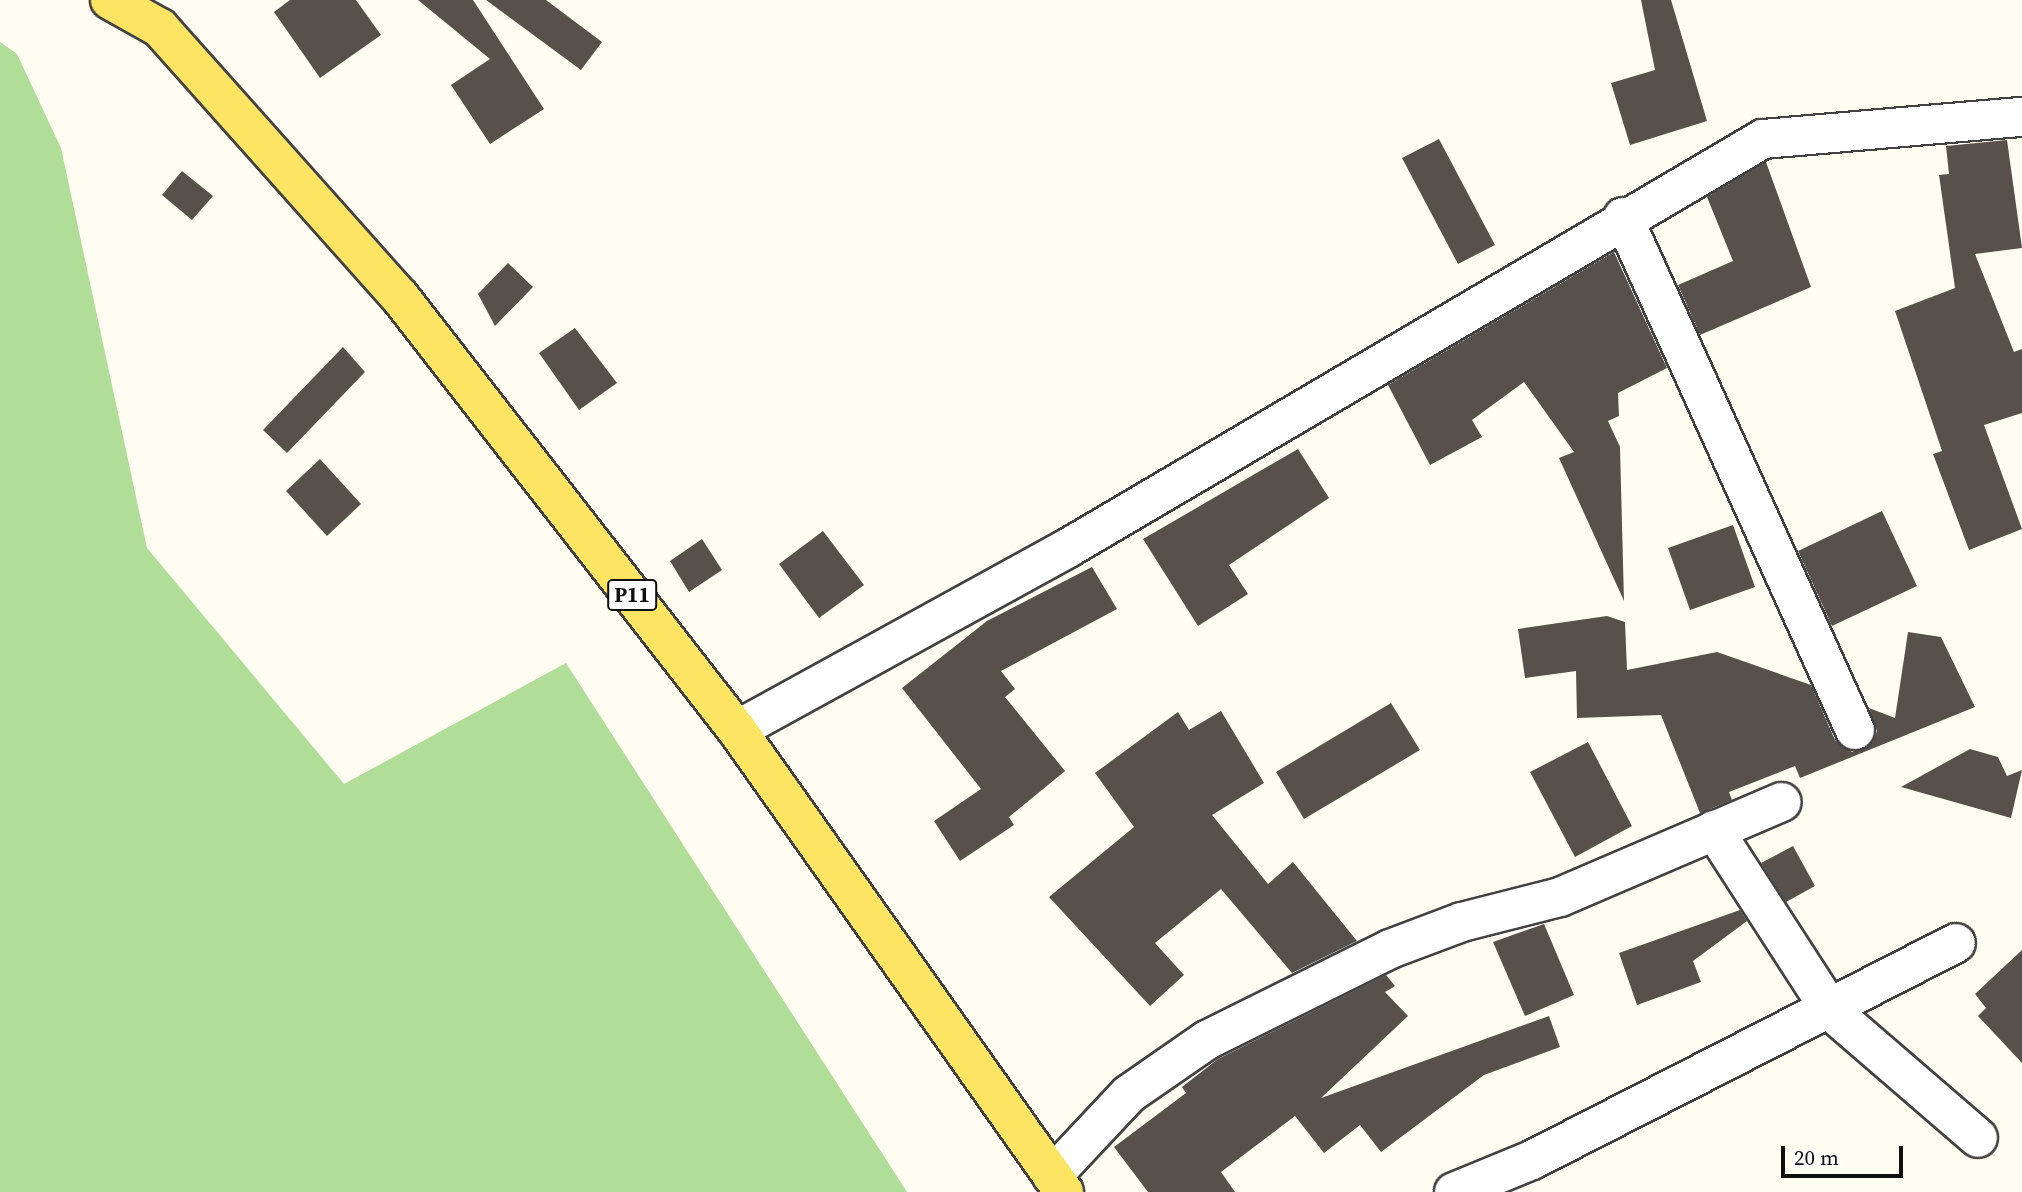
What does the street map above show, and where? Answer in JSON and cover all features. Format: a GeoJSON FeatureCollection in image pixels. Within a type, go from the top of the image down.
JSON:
{"type":"FeatureCollection","features":[{"type":"Feature","properties":{"kind":"main road","name":"P11"},"geometry":{"type":"LineString","coordinates":[[110,0],[162,14],[400,297],[737,730],[1058,1184]]}},
{"type":"Feature","properties":{"kind":"street"},"geometry":{"type":"LineString","coordinates":[[737,730],[1068,548],[1623,217],[1763,139],[2022,117]]}},
{"type":"Feature","properties":{"kind":"street"},"geometry":{"type":"LineString","coordinates":[[1623,217],[1855,730]]}},
{"type":"Feature","properties":{"kind":"street"},"geometry":{"type":"LineString","coordinates":[[1058,1184],[1129,1094],[1207,1040],[1390,949],[1462,922],[1560,897],[1782,802]]}},
{"type":"Feature","properties":{"kind":"street"},"geometry":{"type":"LineString","coordinates":[[1714,830],[1831,1011],[1978,1138]]}},
{"type":"Feature","properties":{"kind":"street"},"geometry":{"type":"LineString","coordinates":[[1454,1192],[1532,1160],[1831,1011],[1956,943]]}},
{"type":"Feature","properties":{"kind":"green space"},"geometry":{"type":"Polygon","coordinates":[[[0,42],[17,54],[61,148],[147,548],[344,784],[566,663],[907,1192],[0,1192],[0,42]]]}},
{"type":"Feature","properties":{"kind":"building"},"geometry":{"type":"Polygon","coordinates":[[[290,0],[356,0],[381,35],[320,78],[274,12],[290,0]]]}},
{"type":"Feature","properties":{"kind":"building"},"geometry":{"type":"Polygon","coordinates":[[[418,0],[473,0],[544,109],[490,144],[451,85],[490,59],[418,0]]]}},
{"type":"Feature","properties":{"kind":"building"},"geometry":{"type":"Polygon","coordinates":[[[486,0],[546,0],[602,42],[581,70],[486,0]]]}},
{"type":"Feature","properties":{"kind":"building"},"geometry":{"type":"Polygon","coordinates":[[[1641,0],[1671,0],[1707,121],[1630,145],[1611,83],[1655,70],[1641,0]]]}},
{"type":"Feature","properties":{"kind":"building"},"geometry":{"type":"Polygon","coordinates":[[[1439,139],[1495,245],[1458,264],[1402,158],[1439,139]]]}},
{"type":"Feature","properties":{"kind":"building"},"geometry":{"type":"Polygon","coordinates":[[[2007,140],[2022,248],[1975,254],[2014,352],[2022,349],[2022,413],[1984,425],[2022,529],[1969,550],[1933,454],[1942,451],[1895,311],[1955,288],[1939,175],[1949,174],[1946,146],[2007,140]]]}},
{"type":"Feature","properties":{"kind":"building"},"geometry":{"type":"Polygon","coordinates":[[[1766,162],[1811,287],[1700,335],[1678,285],[1733,261],[1707,197],[1766,162]]]}},
{"type":"Feature","properties":{"kind":"building"},"geometry":{"type":"Polygon","coordinates":[[[182,171],[213,196],[192,220],[162,195],[182,171]]]}},
{"type":"Feature","properties":{"kind":"building"},"geometry":{"type":"Polygon","coordinates":[[[1614,252],[1667,368],[1618,393],[1619,416],[1608,421],[1620,447],[1624,601],[1559,458],[1574,452],[1524,382],[1472,420],[1482,437],[1430,465],[1388,385],[1614,252]]]}},
{"type":"Feature","properties":{"kind":"building"},"geometry":{"type":"Polygon","coordinates":[[[508,263],[533,287],[495,326],[478,294],[508,263]]]}},
{"type":"Feature","properties":{"kind":"building"},"geometry":{"type":"Polygon","coordinates":[[[575,328],[617,383],[579,410],[539,353],[575,328]]]}},
{"type":"Feature","properties":{"kind":"building"},"geometry":{"type":"Polygon","coordinates":[[[343,347],[365,372],[287,453],[263,430],[343,347]]]}},
{"type":"Feature","properties":{"kind":"building"},"geometry":{"type":"Polygon","coordinates":[[[1298,449],[1329,498],[1229,565],[1248,594],[1198,626],[1143,539],[1298,449]]]}},
{"type":"Feature","properties":{"kind":"building"},"geometry":{"type":"Polygon","coordinates":[[[320,459],[361,504],[327,536],[286,491],[320,459]]]}},
{"type":"Feature","properties":{"kind":"building"},"geometry":{"type":"Polygon","coordinates":[[[1882,511],[1917,586],[1832,626],[1798,551],[1882,511]]]}},
{"type":"Feature","properties":{"kind":"building"},"geometry":{"type":"Polygon","coordinates":[[[1733,525],[1755,587],[1690,610],[1668,548],[1733,525]]]}},
{"type":"Feature","properties":{"kind":"building"},"geometry":{"type":"Polygon","coordinates":[[[823,531],[864,585],[819,618],[779,564],[823,531]]]}},
{"type":"Feature","properties":{"kind":"building"},"geometry":{"type":"Polygon","coordinates":[[[702,539],[722,570],[689,592],[670,561],[702,539]]]}},
{"type":"Feature","properties":{"kind":"building"},"geometry":{"type":"Polygon","coordinates":[[[1092,567],[1117,609],[1001,671],[1015,689],[1005,697],[1065,771],[1009,817],[1014,825],[960,861],[934,821],[981,789],[902,688],[987,621],[1092,567]]]}},
{"type":"Feature","properties":{"kind":"building"},"geometry":{"type":"Polygon","coordinates":[[[1607,616],[1625,622],[1627,670],[1717,652],[1811,685],[1835,740],[1852,752],[1873,742],[1877,731],[1869,708],[1895,718],[1908,632],[1941,637],[1975,707],[1800,778],[1795,766],[1729,792],[1732,800],[1700,813],[1661,715],[1577,718],[1576,671],[1525,678],[1518,629],[1607,616]]]}},
{"type":"Feature","properties":{"kind":"building"},"geometry":{"type":"Polygon","coordinates":[[[1391,703],[1420,750],[1304,819],[1276,772],[1391,703]]]}},
{"type":"Feature","properties":{"kind":"building"},"geometry":{"type":"Polygon","coordinates":[[[1221,711],[1264,783],[1212,815],[1268,884],[1293,862],[1357,941],[1292,973],[1221,889],[1155,943],[1184,975],[1150,1006],[1049,897],[1134,827],[1095,773],[1178,712],[1189,730],[1221,711]]]}},
{"type":"Feature","properties":{"kind":"building"},"geometry":{"type":"Polygon","coordinates":[[[1588,742],[1632,826],[1575,857],[1530,772],[1588,742]]]}},
{"type":"Feature","properties":{"kind":"building"},"geometry":{"type":"Polygon","coordinates":[[[1970,749],[1998,757],[2007,776],[2022,770],[2011,818],[1901,787],[1970,749]]]}},
{"type":"Feature","properties":{"kind":"building"},"geometry":{"type":"Polygon","coordinates":[[[1793,846],[1815,886],[1786,902],[1761,863],[1793,846]]]}},
{"type":"Feature","properties":{"kind":"building"},"geometry":{"type":"Polygon","coordinates":[[[1740,910],[1747,921],[1693,961],[1701,982],[1637,1005],[1619,953],[1740,910]]]}},
{"type":"Feature","properties":{"kind":"building"},"geometry":{"type":"Polygon","coordinates":[[[1544,924],[1574,995],[1525,1016],[1493,942],[1544,924]]]}},
{"type":"Feature","properties":{"kind":"building"},"geometry":{"type":"Polygon","coordinates":[[[2022,950],[2022,1063],[1978,1016],[1986,1008],[1975,994],[2022,950]]]}},
{"type":"Feature","properties":{"kind":"building"},"geometry":{"type":"Polygon","coordinates":[[[1386,975],[1395,986],[1385,992],[1408,1016],[1321,1098],[1549,1016],[1560,1047],[1484,1075],[1381,1152],[1360,1125],[1324,1153],[1295,1116],[1221,1172],[1235,1192],[1148,1192],[1114,1147],[1186,1093],[1182,1087],[1218,1059],[1386,975]]]}}]}
